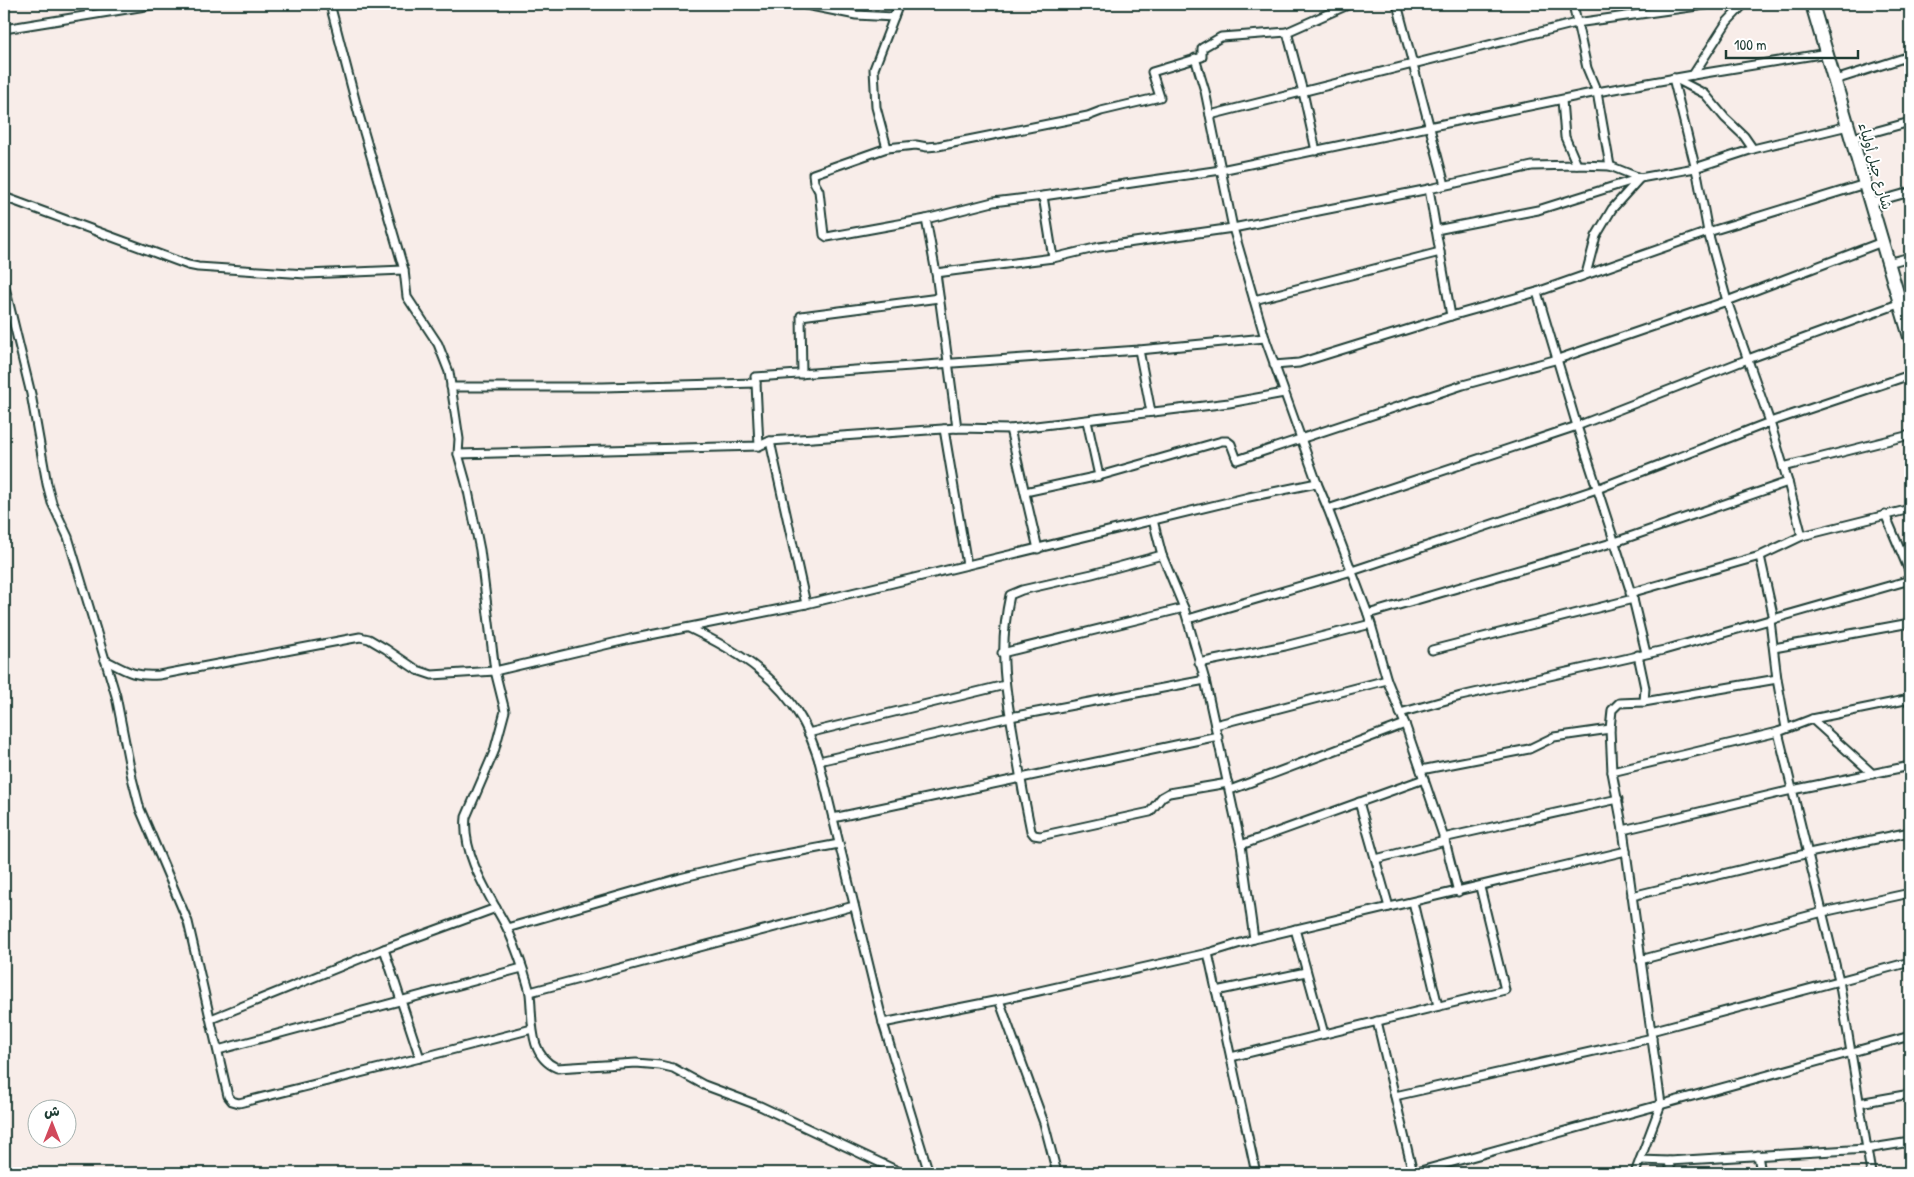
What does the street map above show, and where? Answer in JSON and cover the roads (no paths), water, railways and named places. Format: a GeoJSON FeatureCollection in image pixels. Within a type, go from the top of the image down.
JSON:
{"type":"FeatureCollection","features":[{"type":"Feature","properties":{"kind":"highway","name":"شارع جبل أولياء"},"geometry":{"type":"LineString","coordinates":[[1812,4],[1888,263],[1908,323],[1910,337]]}},
{"type":"Feature","properties":{"kind":"street"},"geometry":{"type":"LineString","coordinates":[[87,4],[89,14]]}},
{"type":"Feature","properties":{"kind":"street"},"geometry":{"type":"LineString","coordinates":[[4,29],[158,4]]}},
{"type":"Feature","properties":{"kind":"street"},"geometry":{"type":"LineString","coordinates":[[330,4],[359,114],[404,270],[407,297],[438,344],[451,387],[459,439],[458,454],[467,486],[480,550],[495,671],[505,705],[505,717],[494,752],[466,816],[464,827],[470,853],[507,928],[530,992],[532,1029],[536,1045],[542,1057],[550,1066],[557,1068],[636,1063],[660,1064],[673,1068],[704,1085],[760,1106],[902,1173]]}},
{"type":"Feature","properties":{"kind":"street"},"geometry":{"type":"LineString","coordinates":[[801,4],[856,15],[894,17]]}},
{"type":"Feature","properties":{"kind":"street"},"geometry":{"type":"LineString","coordinates":[[887,148],[876,107],[874,69],[899,4]]}},
{"type":"Feature","properties":{"kind":"street"},"geometry":{"type":"LineString","coordinates":[[1350,4],[1287,32],[1221,37],[1202,48],[1202,57],[1152,72],[1160,97],[1101,111],[1088,116],[938,146],[916,145],[887,148],[813,174],[814,182],[819,191],[824,235],[827,238],[926,219],[993,202],[1221,170],[1597,92],[1693,74],[1827,53]]}},
{"type":"Feature","properties":{"kind":"street"},"geometry":{"type":"LineString","coordinates":[[1397,4],[1445,185]]}},
{"type":"Feature","properties":{"kind":"street"},"geometry":{"type":"LineString","coordinates":[[1573,4],[1587,68],[1597,92],[1610,166]]}},
{"type":"Feature","properties":{"kind":"street"},"geometry":{"type":"LineString","coordinates":[[1210,116],[1576,23],[1712,4]]}},
{"type":"Feature","properties":{"kind":"street"},"geometry":{"type":"LineString","coordinates":[[1693,74],[1727,22],[1744,4]]}},
{"type":"Feature","properties":{"kind":"street"},"geometry":{"type":"LineString","coordinates":[[1287,32],[1316,151]]}},
{"type":"Feature","properties":{"kind":"street"},"geometry":{"type":"LineString","coordinates":[[1835,80],[1910,56]]}},
{"type":"Feature","properties":{"kind":"street"},"geometry":{"type":"LineString","coordinates":[[1195,58],[1210,116],[1233,228],[1265,338],[1317,483],[1368,614],[1387,680],[1405,724],[1444,839],[1458,892]]}},
{"type":"Feature","properties":{"kind":"street"},"geometry":{"type":"LineString","coordinates":[[1673,78],[1705,94],[1725,118],[1744,136],[1753,149]]}},
{"type":"Feature","properties":{"kind":"street"},"geometry":{"type":"LineString","coordinates":[[1673,78],[1695,168],[1708,232],[1727,301],[1770,422],[1802,536]]}},
{"type":"Feature","properties":{"kind":"street"},"geometry":{"type":"LineString","coordinates":[[1562,100],[1565,137],[1577,165]]}},
{"type":"Feature","properties":{"kind":"street"},"geometry":{"type":"LineString","coordinates":[[1436,230],[1538,210],[1640,178],[1695,168],[1753,149],[1910,122]]}},
{"type":"Feature","properties":{"kind":"street"},"geometry":{"type":"LineString","coordinates":[[936,273],[1053,258],[1098,247],[1233,228],[1532,166],[1610,166],[1640,178]]}},
{"type":"Feature","properties":{"kind":"street"},"geometry":{"type":"LineString","coordinates":[[1586,274],[1596,236],[1612,209],[1640,178]]}},
{"type":"Feature","properties":{"kind":"street"},"geometry":{"type":"LineString","coordinates":[[1274,366],[1299,363],[1451,316],[1537,292],[1708,232],[1865,184]]}},
{"type":"Feature","properties":{"kind":"street"},"geometry":{"type":"LineString","coordinates":[[1428,189],[1451,316]]}},
{"type":"Feature","properties":{"kind":"street"},"geometry":{"type":"LineString","coordinates":[[1871,203],[1910,192]]}},
{"type":"Feature","properties":{"kind":"street"},"geometry":{"type":"LineString","coordinates":[[1043,196],[1053,258]]}},
{"type":"Feature","properties":{"kind":"street"},"geometry":{"type":"LineString","coordinates":[[4,197],[198,267],[306,274],[404,270]]}},
{"type":"Feature","properties":{"kind":"street"},"geometry":{"type":"LineString","coordinates":[[926,219],[936,273],[957,428]]}},
{"type":"Feature","properties":{"kind":"street"},"geometry":{"type":"LineString","coordinates":[[1025,492],[1099,476],[1222,440],[1227,440],[1231,444],[1237,460],[1463,385],[1558,359],[1727,301],[1882,242]]}},
{"type":"Feature","properties":{"kind":"street"},"geometry":{"type":"LineString","coordinates":[[1254,300],[1440,252]]}},
{"type":"Feature","properties":{"kind":"street"},"geometry":{"type":"LineString","coordinates":[[1888,263],[1910,257]]}},
{"type":"Feature","properties":{"kind":"street"},"geometry":{"type":"LineString","coordinates":[[4,283],[31,394],[52,503],[68,537],[116,696],[140,809],[188,922],[228,1096],[232,1101],[240,1103],[532,1029]]}},
{"type":"Feature","properties":{"kind":"street"},"geometry":{"type":"LineString","coordinates":[[1537,292],[1631,596],[1642,654],[1645,688],[1644,702]]}},
{"type":"Feature","properties":{"kind":"street"},"geometry":{"type":"LineString","coordinates":[[802,374],[800,316],[939,298]]}},
{"type":"Feature","properties":{"kind":"street"},"geometry":{"type":"LineString","coordinates":[[1328,509],[1577,426],[1748,359],[1901,303]]}},
{"type":"Feature","properties":{"kind":"street"},"geometry":{"type":"LineString","coordinates":[[759,446],[755,377],[1139,350],[1265,338]]}},
{"type":"Feature","properties":{"kind":"street"},"geometry":{"type":"LineString","coordinates":[[1139,350],[1151,412]]}},
{"type":"Feature","properties":{"kind":"street"},"geometry":{"type":"LineString","coordinates":[[1188,619],[1352,571],[1597,489],[1770,422],[1910,375]]}},
{"type":"Feature","properties":{"kind":"street"},"geometry":{"type":"LineString","coordinates":[[451,387],[604,387],[756,383]]}},
{"type":"Feature","properties":{"kind":"street"},"geometry":{"type":"LineString","coordinates":[[458,454],[759,446],[770,441],[957,428],[1010,429],[1229,403],[1284,393]]}},
{"type":"Feature","properties":{"kind":"street"},"geometry":{"type":"LineString","coordinates":[[1087,421],[1099,476]]}},
{"type":"Feature","properties":{"kind":"street"},"geometry":{"type":"LineString","coordinates":[[944,429],[967,566]]}},
{"type":"Feature","properties":{"kind":"street"},"geometry":{"type":"LineString","coordinates":[[1010,429],[1038,549]]}},
{"type":"Feature","properties":{"kind":"street"},"geometry":{"type":"LineString","coordinates":[[1783,467],[1910,435]]}},
{"type":"Feature","properties":{"kind":"street"},"geometry":{"type":"LineString","coordinates":[[770,441],[806,604]]}},
{"type":"Feature","properties":{"kind":"street"},"geometry":{"type":"LineString","coordinates":[[1368,614],[1615,542],[1788,482]]}},
{"type":"Feature","properties":{"kind":"street"},"geometry":{"type":"LineString","coordinates":[[105,660],[142,676],[159,675],[360,637],[369,639],[417,670],[432,675],[495,671],[630,639],[806,604],[1249,497],[1317,483]]}},
{"type":"Feature","properties":{"kind":"street"},"geometry":{"type":"LineString","coordinates":[[1432,650],[1631,596],[1760,556],[1802,536],[1910,509]]}},
{"type":"Feature","properties":{"kind":"street"},"geometry":{"type":"LineString","coordinates":[[1886,514],[1910,573]]}},
{"type":"Feature","properties":{"kind":"street"},"geometry":{"type":"LineString","coordinates":[[1153,520],[1162,555],[1188,619],[1205,680],[1241,845],[1254,938]]}},
{"type":"Feature","properties":{"kind":"street"},"geometry":{"type":"LineString","coordinates":[[1162,555],[1022,590],[1010,595],[1005,618],[1002,653],[1004,685],[1020,778],[1031,830],[1034,835],[1040,836],[1150,812],[1162,796],[1169,793],[1229,787],[1405,724]]}},
{"type":"Feature","properties":{"kind":"street"},"geometry":{"type":"LineString","coordinates":[[1760,556],[1772,620],[1777,679],[1786,728]]}},
{"type":"Feature","properties":{"kind":"street"},"geometry":{"type":"LineString","coordinates":[[1400,713],[1461,696],[1642,654],[1772,620],[1910,580]]}},
{"type":"Feature","properties":{"kind":"street"},"geometry":{"type":"LineString","coordinates":[[1002,653],[1184,608]]}},
{"type":"Feature","properties":{"kind":"street"},"geometry":{"type":"LineString","coordinates":[[1774,648],[1910,623]]}},
{"type":"Feature","properties":{"kind":"street"},"geometry":{"type":"LineString","coordinates":[[1200,663],[1285,646],[1371,624]]}},
{"type":"Feature","properties":{"kind":"street"},"geometry":{"type":"LineString","coordinates":[[688,628],[722,644],[753,664],[801,717],[819,761],[883,1024],[928,1173]]}},
{"type":"Feature","properties":{"kind":"street"},"geometry":{"type":"LineString","coordinates":[[1635,1173],[1661,1104],[1623,830],[1612,772],[1610,729],[1612,710],[1619,703],[1644,702],[1777,679]]}},
{"type":"Feature","properties":{"kind":"street"},"geometry":{"type":"LineString","coordinates":[[819,761],[1010,718],[1205,680]]}},
{"type":"Feature","properties":{"kind":"street"},"geometry":{"type":"LineString","coordinates":[[1215,725],[1387,680]]}},
{"type":"Feature","properties":{"kind":"street"},"geometry":{"type":"LineString","coordinates":[[808,733],[1004,685]]}},
{"type":"Feature","properties":{"kind":"street"},"geometry":{"type":"LineString","coordinates":[[1612,772],[1778,732],[1812,719],[1910,699]]}},
{"type":"Feature","properties":{"kind":"street"},"geometry":{"type":"LineString","coordinates":[[1812,719],[1873,774]]}},
{"type":"Feature","properties":{"kind":"street"},"geometry":{"type":"LineString","coordinates":[[1420,770],[1529,749],[1554,737],[1610,729]]}},
{"type":"Feature","properties":{"kind":"street"},"geometry":{"type":"LineString","coordinates":[[1778,732],[1824,912],[1839,980],[1871,1173]]}},
{"type":"Feature","properties":{"kind":"street"},"geometry":{"type":"LineString","coordinates":[[833,818],[1218,736]]}},
{"type":"Feature","properties":{"kind":"street"},"geometry":{"type":"LineString","coordinates":[[1623,830],[1792,790],[1910,766]]}},
{"type":"Feature","properties":{"kind":"street"},"geometry":{"type":"LineString","coordinates":[[1241,845],[1424,779]]}},
{"type":"Feature","properties":{"kind":"street"},"geometry":{"type":"LineString","coordinates":[[1376,859],[1444,839],[1618,799]]}},
{"type":"Feature","properties":{"kind":"street"},"geometry":{"type":"LineString","coordinates":[[1359,802],[1389,908]]}},
{"type":"Feature","properties":{"kind":"street"},"geometry":{"type":"LineString","coordinates":[[1632,896],[1809,853],[1910,832]]}},
{"type":"Feature","properties":{"kind":"street"},"geometry":{"type":"LineString","coordinates":[[507,928],[680,878],[758,859],[839,844]]}},
{"type":"Feature","properties":{"kind":"street"},"geometry":{"type":"LineString","coordinates":[[883,1024],[1208,953],[1254,938],[1480,887],[1626,851]]}},
{"type":"Feature","properties":{"kind":"street"},"geometry":{"type":"LineString","coordinates":[[1231,1057],[1505,990],[1480,887]]}},
{"type":"Feature","properties":{"kind":"street"},"geometry":{"type":"LineString","coordinates":[[1640,960],[1824,912],[1910,893]]}},
{"type":"Feature","properties":{"kind":"street"},"geometry":{"type":"LineString","coordinates":[[1413,902],[1438,1006]]}},
{"type":"Feature","properties":{"kind":"street"},"geometry":{"type":"LineString","coordinates":[[530,992],[854,906]]}},
{"type":"Feature","properties":{"kind":"street"},"geometry":{"type":"LineString","coordinates":[[211,1019],[384,948],[496,908]]}},
{"type":"Feature","properties":{"kind":"street"},"geometry":{"type":"LineString","coordinates":[[1295,929],[1324,1034]]}},
{"type":"Feature","properties":{"kind":"street"},"geometry":{"type":"LineString","coordinates":[[384,948],[420,1058]]}},
{"type":"Feature","properties":{"kind":"street"},"geometry":{"type":"LineString","coordinates":[[1208,953],[1256,1173]]}},
{"type":"Feature","properties":{"kind":"street"},"geometry":{"type":"LineString","coordinates":[[1394,1096],[1652,1035],[1839,980],[1910,962]]}},
{"type":"Feature","properties":{"kind":"street"},"geometry":{"type":"LineString","coordinates":[[218,1050],[522,968]]}},
{"type":"Feature","properties":{"kind":"street"},"geometry":{"type":"LineString","coordinates":[[1216,991],[1306,972]]}},
{"type":"Feature","properties":{"kind":"street"},"geometry":{"type":"LineString","coordinates":[[999,1000],[1044,1123],[1057,1173]]}},
{"type":"Feature","properties":{"kind":"street"},"geometry":{"type":"LineString","coordinates":[[1377,1021],[1413,1173],[1910,1036]]}},
{"type":"Feature","properties":{"kind":"street"},"geometry":{"type":"LineString","coordinates":[[1859,1103],[1910,1094]]}},
{"type":"Feature","properties":{"kind":"street"},"geometry":{"type":"LineString","coordinates":[[1640,1160],[1669,1161],[1866,1148],[1910,1142]]}},
{"type":"Feature","properties":{"kind":"street"},"geometry":{"type":"LineString","coordinates":[[1758,1155],[1761,1173]]}},
{"type":"Feature","properties":{"kind":"street"},"geometry":{"type":"LineString","coordinates":[[1669,1161],[1671,1173]]}}]}
